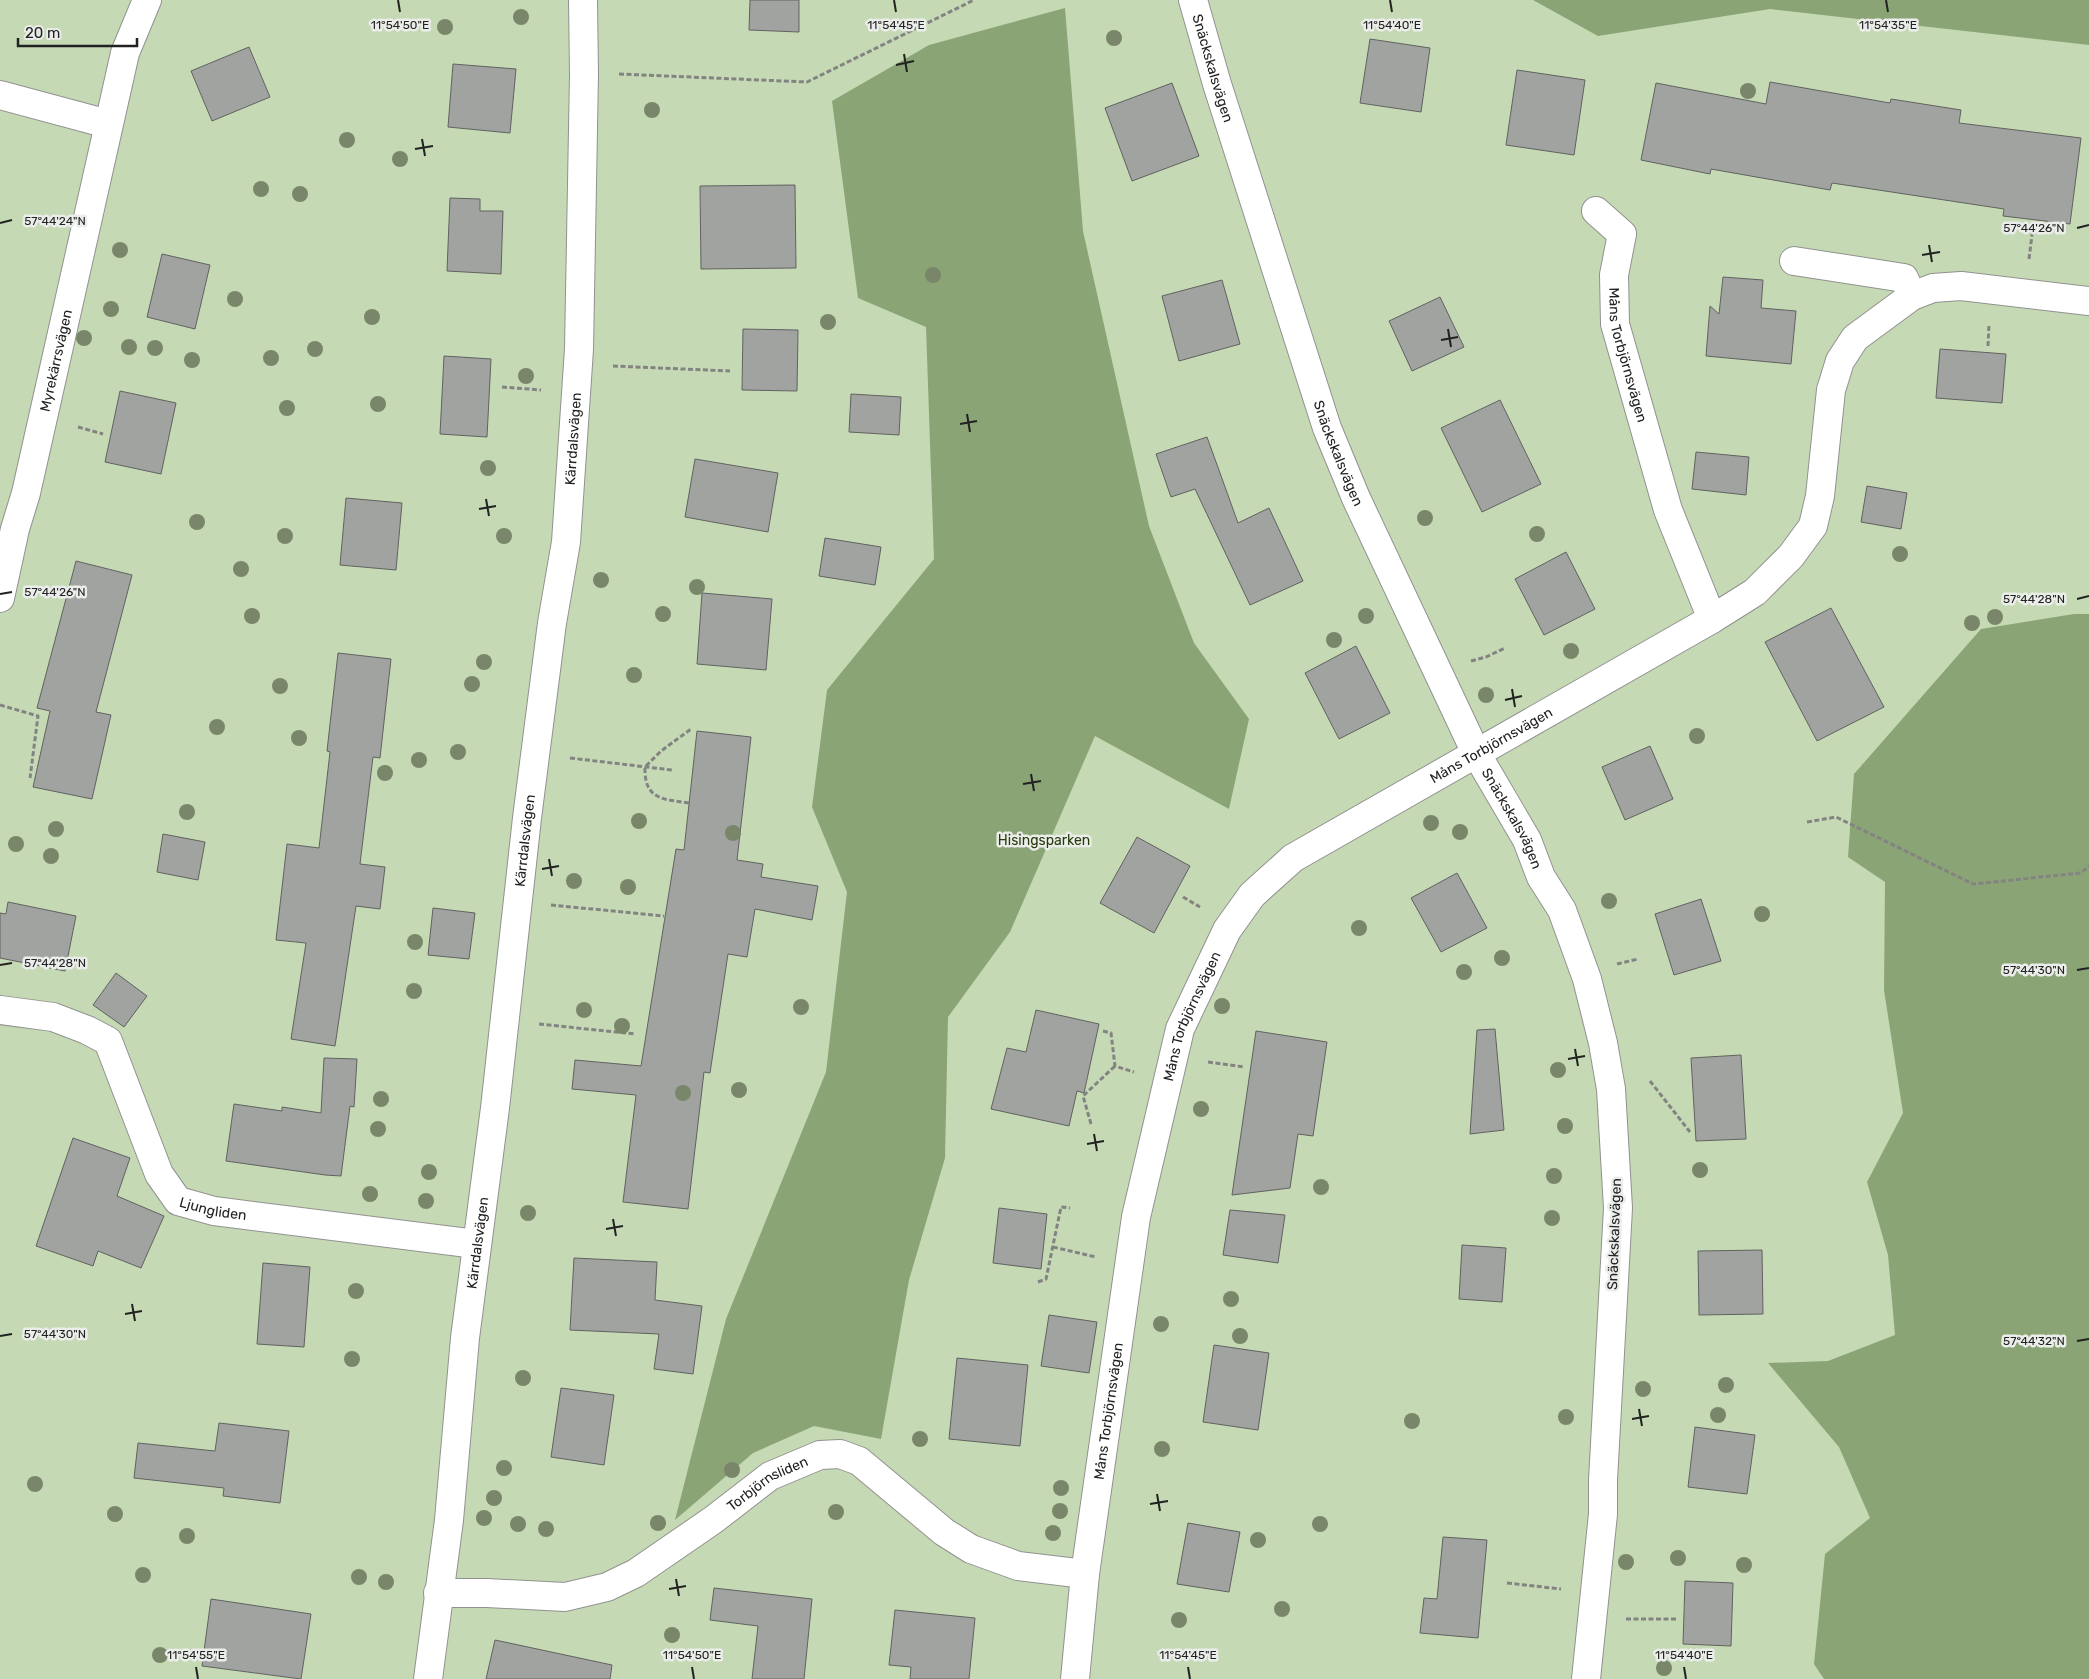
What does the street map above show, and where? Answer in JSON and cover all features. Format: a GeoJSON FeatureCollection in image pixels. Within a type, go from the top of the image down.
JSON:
{"type":"FeatureCollection","features":[{"type":"Feature","properties":{"kind":"street","name":"Myrekärrsvägen"},"geometry":{"type":"LineString","coordinates":[[0,598],[15,529],[26,493],[125,53],[147,0]]}},
{"type":"Feature","properties":{"kind":"street","name":"Kärrdalsvägen"},"geometry":{"type":"LineString","coordinates":[[428,1679],[449,1520],[465,1338],[476,1244],[505,1020],[552,623],[566,542],[578,364],[584,74],[583,0]]}},
{"type":"Feature","properties":{"kind":"street","name":"Snäckskalsvägen"},"geometry":{"type":"LineString","coordinates":[[1193,0],[1217,84],[1327,428],[1356,498],[1476,752],[1527,840],[1541,877],[1562,910],[1577,946],[1596,1011],[1611,1089],[1618,1208],[1603,1480],[1603,1514],[1586,1679]]}},
{"type":"Feature","properties":{"kind":"street"},"geometry":{"type":"LineString","coordinates":[[0,95],[108,124]]}},
{"type":"Feature","properties":{"kind":"street","name":"Måns Torbjörnsvägen"},"geometry":{"type":"LineString","coordinates":[[1596,211],[1622,234],[1614,275],[1615,324],[1668,510],[1712,619]]}},
{"type":"Feature","properties":{"kind":"street"},"geometry":{"type":"LineString","coordinates":[[1794,261],[1904,278],[1912,296]]}},
{"type":"Feature","properties":{"kind":"street","name":"Måns Torbjörnsvägen"},"geometry":{"type":"LineString","coordinates":[[1075,1679],[1086,1574],[1136,1217],[1180,1029],[1227,930],[1252,895],[1293,858],[1712,619],[1755,592],[1791,556],[1812,526],[1820,496],[1831,390],[1840,361],[1855,338],[1912,296],[1933,288],[1961,286],[2089,301]]}},
{"type":"Feature","properties":{"kind":"street","name":"Ljungliden"},"geometry":{"type":"LineString","coordinates":[[0,1010],[53,1017],[87,1030],[108,1041],[159,1174],[178,1201],[214,1211],[476,1244]]}},
{"type":"Feature","properties":{"kind":"street","name":"Torbjörnsliden"},"geometry":{"type":"LineString","coordinates":[[438,1594],[487,1593],[565,1597],[607,1587],[636,1573],[713,1520],[770,1476],[820,1455],[840,1454],[859,1461],[944,1532],[971,1549],[1018,1566],[1086,1574]]}},
{"type":"Feature","properties":{"kind":"path"},"geometry":{"type":"LineString","coordinates":[[584,74],[626,74],[807,82],[974,0]]}},
{"type":"Feature","properties":{"kind":"path"},"geometry":{"type":"LineString","coordinates":[[578,364],[730,371]]}},
{"type":"Feature","properties":{"kind":"path"},"geometry":{"type":"LineString","coordinates":[[79,420],[78,428],[102,434]]}},
{"type":"Feature","properties":{"kind":"path"},"geometry":{"type":"LineString","coordinates":[[1466,662],[1476,661],[1505,648]]}},
{"type":"Feature","properties":{"kind":"path"},"geometry":{"type":"LineString","coordinates":[[0,704],[38,716],[30,778]]}},
{"type":"Feature","properties":{"kind":"path"},"geometry":{"type":"LineString","coordinates":[[689,803],[660,799],[653,795],[646,782],[645,767],[661,751],[691,729]]}},
{"type":"Feature","properties":{"kind":"path"},"geometry":{"type":"LineString","coordinates":[[536,754],[672,770]]}},
{"type":"Feature","properties":{"kind":"path"},"geometry":{"type":"LineString","coordinates":[[1807,822],[1836,817],[1972,884],[2081,873],[2089,866]]}},
{"type":"Feature","properties":{"kind":"path"},"geometry":{"type":"LineString","coordinates":[[518,902],[664,916]]}},
{"type":"Feature","properties":{"kind":"path"},"geometry":{"type":"LineString","coordinates":[[505,1020],[635,1034]]}},
{"type":"Feature","properties":{"kind":"path"},"geometry":{"type":"LineString","coordinates":[[1103,1032],[1111,1033],[1115,1066]]}},
{"type":"Feature","properties":{"kind":"path"},"geometry":{"type":"LineString","coordinates":[[1115,1066],[1168,1082]]}},
{"type":"Feature","properties":{"kind":"path"},"geometry":{"type":"LineString","coordinates":[[1091,1124],[1083,1096],[1115,1066]]}},
{"type":"Feature","properties":{"kind":"path"},"geometry":{"type":"LineString","coordinates":[[1650,1081],[1690,1132]]}},
{"type":"Feature","properties":{"kind":"path"},"geometry":{"type":"LineString","coordinates":[[1038,1282],[1046,1279],[1062,1207],[1070,1208]]}},
{"type":"Feature","properties":{"kind":"path"},"geometry":{"type":"LineString","coordinates":[[1052,1247],[1130,1265]]}},
{"type":"Feature","properties":{"kind":"path"},"geometry":{"type":"LineString","coordinates":[[1507,1583],[1594,1604],[1631,1620],[1678,1619]]}},
{"type":"Feature","properties":{"kind":"green space","name":"Hisingsparken"},"geometry":{"type":"Polygon","coordinates":[[[0,0],[2089,0],[2089,1679],[0,1679],[0,0]]]}},
{"type":"Feature","properties":{"kind":"green space"},"geometry":{"type":"Polygon","coordinates":[[[1533,0],[2089,0],[2089,45],[1770,9],[1598,36],[1533,0]]]}},
{"type":"Feature","properties":{"kind":"green space"},"geometry":{"type":"Polygon","coordinates":[[[1065,8],[1083,231],[1149,526],[1194,643],[1249,719],[1229,809],[1095,736],[1010,932],[948,1017],[945,1158],[909,1280],[881,1439],[814,1426],[753,1453],[675,1520],[726,1319],[826,1072],[847,892],[812,807],[827,690],[934,559],[926,327],[858,298],[832,101],[929,45],[1065,8]]]}},
{"type":"Feature","properties":{"kind":"green space"},"geometry":{"type":"Polygon","coordinates":[[[2074,614],[2089,614],[2089,1679],[1824,1679],[1814,1664],[1825,1554],[1870,1518],[1839,1447],[1768,1363],[1828,1361],[1895,1335],[1888,1255],[1867,1182],[1903,1113],[1884,990],[1885,882],[1848,857],[1854,774],[1981,629],[2074,614]]]}},
{"type":"Feature","properties":{"kind":"building"},"geometry":{"type":"Polygon","coordinates":[[[750,0],[799,0],[799,32],[749,30],[750,0]]]}},
{"type":"Feature","properties":{"kind":"building"},"geometry":{"type":"Polygon","coordinates":[[[1370,39],[1430,48],[1421,112],[1360,103],[1370,39]]]}},
{"type":"Feature","properties":{"kind":"building"},"geometry":{"type":"Polygon","coordinates":[[[249,47],[270,97],[212,121],[191,71],[249,47]]]}},
{"type":"Feature","properties":{"kind":"building"},"geometry":{"type":"Polygon","coordinates":[[[453,64],[516,69],[510,133],[448,127],[453,64]]]}},
{"type":"Feature","properties":{"kind":"building"},"geometry":{"type":"Polygon","coordinates":[[[1517,70],[1585,80],[1574,155],[1506,145],[1517,70]]]}},
{"type":"Feature","properties":{"kind":"building"},"geometry":{"type":"Polygon","coordinates":[[[1770,82],[1890,103],[1891,99],[1961,110],[1959,123],[2081,138],[2070,224],[2003,216],[2004,209],[1832,183],[1830,190],[1711,169],[1710,174],[1641,160],[1656,83],[1766,104],[1770,82]]]}},
{"type":"Feature","properties":{"kind":"building"},"geometry":{"type":"Polygon","coordinates":[[[1172,83],[1199,156],[1132,181],[1105,108],[1172,83]]]}},
{"type":"Feature","properties":{"kind":"building"},"geometry":{"type":"Polygon","coordinates":[[[795,185],[796,268],[701,269],[700,186],[795,185]]]}},
{"type":"Feature","properties":{"kind":"building"},"geometry":{"type":"Polygon","coordinates":[[[450,198],[480,199],[480,211],[503,211],[501,274],[447,271],[450,198]]]}},
{"type":"Feature","properties":{"kind":"building"},"geometry":{"type":"Polygon","coordinates":[[[162,254],[210,265],[195,329],[147,317],[162,254]]]}},
{"type":"Feature","properties":{"kind":"building"},"geometry":{"type":"Polygon","coordinates":[[[1723,277],[1763,280],[1761,308],[1796,311],[1791,364],[1706,356],[1710,306],[1719,314],[1723,277]]]}},
{"type":"Feature","properties":{"kind":"building"},"geometry":{"type":"Polygon","coordinates":[[[1222,280],[1240,344],[1179,361],[1162,296],[1222,280]]]}},
{"type":"Feature","properties":{"kind":"building"},"geometry":{"type":"Polygon","coordinates":[[[1440,297],[1464,347],[1412,371],[1389,321],[1440,297]]]}},
{"type":"Feature","properties":{"kind":"building"},"geometry":{"type":"Polygon","coordinates":[[[743,329],[798,330],[797,391],[742,390],[743,329]]]}},
{"type":"Feature","properties":{"kind":"building"},"geometry":{"type":"Polygon","coordinates":[[[1940,349],[2006,354],[2002,403],[1936,398],[1940,349]]]}},
{"type":"Feature","properties":{"kind":"building"},"geometry":{"type":"Polygon","coordinates":[[[444,356],[491,359],[487,437],[440,434],[444,356]]]}},
{"type":"Feature","properties":{"kind":"building"},"geometry":{"type":"Polygon","coordinates":[[[120,391],[176,403],[161,474],[105,462],[120,391]]]}},
{"type":"Feature","properties":{"kind":"building"},"geometry":{"type":"Polygon","coordinates":[[[851,394],[901,397],[899,435],[849,432],[851,394]]]}},
{"type":"Feature","properties":{"kind":"building"},"geometry":{"type":"Polygon","coordinates":[[[1500,400],[1541,484],[1482,512],[1441,428],[1500,400]]]}},
{"type":"Feature","properties":{"kind":"building"},"geometry":{"type":"Polygon","coordinates":[[[1207,437],[1238,523],[1269,508],[1303,581],[1250,605],[1195,489],[1171,497],[1156,454],[1207,437]]]}},
{"type":"Feature","properties":{"kind":"building"},"geometry":{"type":"Polygon","coordinates":[[[1696,452],[1749,457],[1746,495],[1692,489],[1696,452]]]}},
{"type":"Feature","properties":{"kind":"building"},"geometry":{"type":"Polygon","coordinates":[[[695,459],[778,473],[768,532],[685,517],[695,459]]]}},
{"type":"Feature","properties":{"kind":"building"},"geometry":{"type":"Polygon","coordinates":[[[1867,486],[1907,493],[1901,529],[1861,522],[1867,486]]]}},
{"type":"Feature","properties":{"kind":"building"},"geometry":{"type":"Polygon","coordinates":[[[346,498],[402,503],[396,570],[340,565],[346,498]]]}},
{"type":"Feature","properties":{"kind":"building"},"geometry":{"type":"Polygon","coordinates":[[[825,538],[881,547],[875,585],[819,576],[825,538]]]}},
{"type":"Feature","properties":{"kind":"building"},"geometry":{"type":"Polygon","coordinates":[[[1566,552],[1595,609],[1544,635],[1515,579],[1566,552]]]}},
{"type":"Feature","properties":{"kind":"building"},"geometry":{"type":"Polygon","coordinates":[[[76,561],[132,575],[96,712],[111,715],[92,799],[33,787],[50,711],[37,708],[76,561]]]}},
{"type":"Feature","properties":{"kind":"building"},"geometry":{"type":"Polygon","coordinates":[[[702,593],[772,599],[766,670],[697,664],[702,593]]]}},
{"type":"Feature","properties":{"kind":"building"},"geometry":{"type":"Polygon","coordinates":[[[1831,608],[1884,707],[1817,741],[1765,642],[1831,608]]]}},
{"type":"Feature","properties":{"kind":"building"},"geometry":{"type":"Polygon","coordinates":[[[1356,646],[1390,713],[1339,739],[1305,673],[1356,646]]]}},
{"type":"Feature","properties":{"kind":"building"},"geometry":{"type":"Polygon","coordinates":[[[338,653],[391,659],[380,758],[373,757],[360,864],[385,867],[380,909],[356,906],[335,1046],[291,1039],[306,943],[276,940],[287,844],[319,848],[330,752],[327,751],[338,653]]]}},
{"type":"Feature","properties":{"kind":"building"},"geometry":{"type":"Polygon","coordinates":[[[697,731],[751,737],[737,860],[763,864],[761,877],[818,886],[812,920],[755,909],[747,957],[728,954],[710,1073],[704,1072],[688,1209],[623,1202],[636,1095],[572,1089],[575,1060],[641,1066],[676,849],[684,850],[697,731]]]}},
{"type":"Feature","properties":{"kind":"building"},"geometry":{"type":"Polygon","coordinates":[[[1650,746],[1673,799],[1625,820],[1602,767],[1650,746]]]}},
{"type":"Feature","properties":{"kind":"building"},"geometry":{"type":"Polygon","coordinates":[[[163,834],[205,842],[198,880],[157,872],[163,834]]]}},
{"type":"Feature","properties":{"kind":"building"},"geometry":{"type":"Polygon","coordinates":[[[1137,837],[1190,866],[1154,933],[1100,903],[1137,837]]]}},
{"type":"Feature","properties":{"kind":"building"},"geometry":{"type":"Polygon","coordinates":[[[1457,873],[1487,928],[1441,952],[1411,898],[1457,873]]]}},
{"type":"Feature","properties":{"kind":"building"},"geometry":{"type":"Polygon","coordinates":[[[1701,899],[1721,961],[1674,975],[1655,914],[1701,899]]]}},
{"type":"Feature","properties":{"kind":"building"},"geometry":{"type":"Polygon","coordinates":[[[8,902],[76,916],[65,971],[0,958],[0,913],[6,914],[8,902]]]}},
{"type":"Feature","properties":{"kind":"building"},"geometry":{"type":"Polygon","coordinates":[[[433,908],[475,913],[469,959],[428,955],[433,908]]]}},
{"type":"Feature","properties":{"kind":"building"},"geometry":{"type":"Polygon","coordinates":[[[116,973],[147,996],[124,1027],[93,1005],[116,973]]]}},
{"type":"Feature","properties":{"kind":"building"},"geometry":{"type":"Polygon","coordinates":[[[1036,1010],[1099,1024],[1084,1093],[1077,1091],[1069,1126],[991,1109],[1007,1048],[1026,1052],[1036,1010]]]}},
{"type":"Feature","properties":{"kind":"building"},"geometry":{"type":"Polygon","coordinates":[[[1495,1029],[1504,1130],[1470,1134],[1477,1030],[1495,1029]]]}},
{"type":"Feature","properties":{"kind":"building"},"geometry":{"type":"Polygon","coordinates":[[[1256,1031],[1327,1042],[1313,1136],[1298,1134],[1290,1188],[1232,1195],[1256,1031]]]}},
{"type":"Feature","properties":{"kind":"building"},"geometry":{"type":"Polygon","coordinates":[[[1741,1055],[1746,1139],[1696,1141],[1691,1058],[1741,1055]]]}},
{"type":"Feature","properties":{"kind":"building"},"geometry":{"type":"Polygon","coordinates":[[[324,1058],[357,1059],[354,1107],[350,1106],[341,1176],[226,1161],[234,1104],[282,1111],[282,1107],[321,1113],[324,1058]]]}},
{"type":"Feature","properties":{"kind":"building"},"geometry":{"type":"Polygon","coordinates":[[[73,1138],[130,1158],[117,1196],[164,1216],[141,1268],[98,1251],[93,1266],[36,1246],[73,1138]]]}},
{"type":"Feature","properties":{"kind":"building"},"geometry":{"type":"Polygon","coordinates":[[[999,1208],[1047,1214],[1041,1269],[993,1263],[999,1208]]]}},
{"type":"Feature","properties":{"kind":"building"},"geometry":{"type":"Polygon","coordinates":[[[1230,1210],[1285,1215],[1278,1263],[1223,1255],[1230,1210]]]}},
{"type":"Feature","properties":{"kind":"building"},"geometry":{"type":"Polygon","coordinates":[[[1462,1245],[1506,1248],[1502,1302],[1459,1299],[1462,1245]]]}},
{"type":"Feature","properties":{"kind":"building"},"geometry":{"type":"Polygon","coordinates":[[[1762,1250],[1763,1314],[1699,1315],[1698,1251],[1762,1250]]]}},
{"type":"Feature","properties":{"kind":"building"},"geometry":{"type":"Polygon","coordinates":[[[574,1258],[657,1262],[655,1300],[702,1306],[693,1374],[654,1369],[659,1334],[570,1330],[574,1258]]]}},
{"type":"Feature","properties":{"kind":"building"},"geometry":{"type":"Polygon","coordinates":[[[263,1263],[310,1267],[304,1347],[257,1344],[263,1263]]]}},
{"type":"Feature","properties":{"kind":"building"},"geometry":{"type":"Polygon","coordinates":[[[1049,1315],[1097,1322],[1089,1373],[1041,1366],[1049,1315]]]}},
{"type":"Feature","properties":{"kind":"building"},"geometry":{"type":"Polygon","coordinates":[[[1214,1345],[1269,1353],[1258,1430],[1203,1422],[1214,1345]]]}},
{"type":"Feature","properties":{"kind":"building"},"geometry":{"type":"Polygon","coordinates":[[[957,1358],[1028,1365],[1020,1446],[949,1439],[957,1358]]]}},
{"type":"Feature","properties":{"kind":"building"},"geometry":{"type":"Polygon","coordinates":[[[561,1388],[614,1395],[604,1465],[551,1457],[561,1388]]]}},
{"type":"Feature","properties":{"kind":"building"},"geometry":{"type":"Polygon","coordinates":[[[219,1423],[289,1431],[280,1503],[223,1496],[224,1488],[134,1478],[138,1443],[215,1451],[219,1423]]]}},
{"type":"Feature","properties":{"kind":"building"},"geometry":{"type":"Polygon","coordinates":[[[1695,1427],[1755,1435],[1747,1494],[1688,1487],[1695,1427]]]}},
{"type":"Feature","properties":{"kind":"building"},"geometry":{"type":"Polygon","coordinates":[[[1188,1523],[1240,1532],[1229,1592],[1177,1584],[1188,1523]]]}},
{"type":"Feature","properties":{"kind":"building"},"geometry":{"type":"Polygon","coordinates":[[[1443,1537],[1487,1540],[1478,1638],[1420,1633],[1424,1598],[1437,1599],[1443,1537]]]}},
{"type":"Feature","properties":{"kind":"building"},"geometry":{"type":"Polygon","coordinates":[[[1685,1581],[1733,1583],[1731,1646],[1683,1644],[1685,1581]]]}},
{"type":"Feature","properties":{"kind":"building"},"geometry":{"type":"Polygon","coordinates":[[[714,1588],[812,1599],[804,1679],[752,1679],[758,1626],[710,1620],[714,1588]]]}},
{"type":"Feature","properties":{"kind":"building"},"geometry":{"type":"Polygon","coordinates":[[[211,1599],[311,1614],[301,1679],[202,1666],[211,1599]]]}},
{"type":"Feature","properties":{"kind":"building"},"geometry":{"type":"Polygon","coordinates":[[[895,1610],[975,1618],[969,1679],[910,1679],[911,1667],[889,1665],[895,1610]]]}},
{"type":"Feature","properties":{"kind":"building"},"geometry":{"type":"Polygon","coordinates":[[[495,1640],[612,1665],[610,1679],[486,1679],[495,1640]]]}}]}
